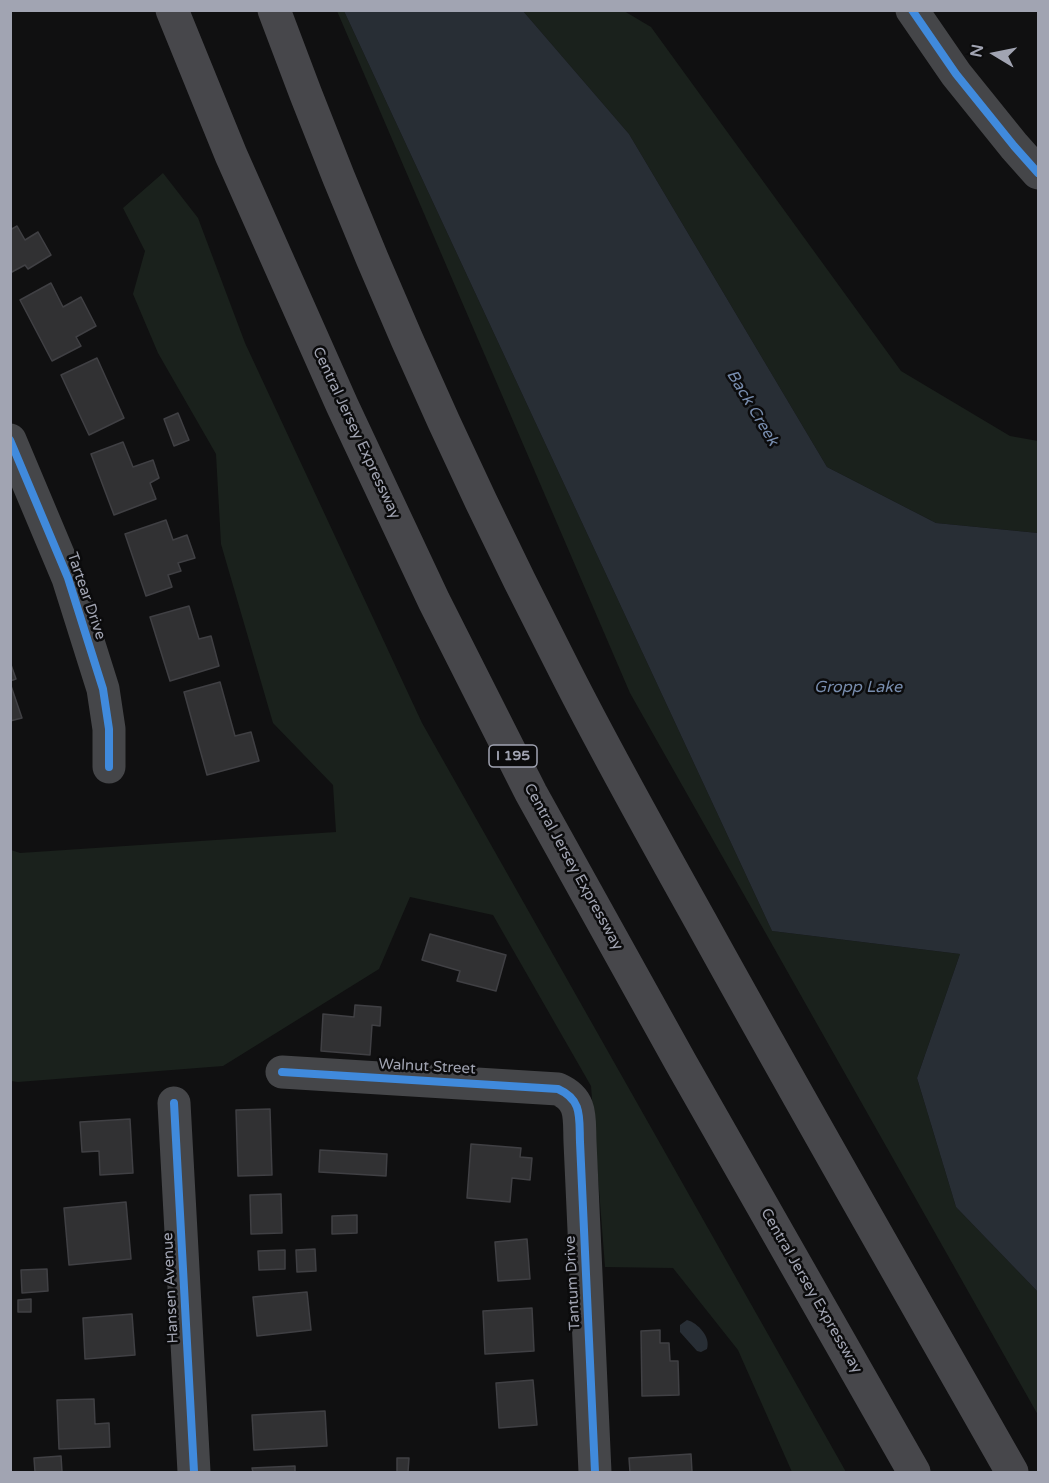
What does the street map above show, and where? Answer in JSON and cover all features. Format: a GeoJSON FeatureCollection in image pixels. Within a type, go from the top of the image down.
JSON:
{"type":"FeatureCollection","features":[{"type":"Feature","properties":{"kind":"highway","name":"Central Jersey Expressway"},"geometry":{"type":"LineString","coordinates":[[172,10],[231,155],[342,405],[434,601],[537,803],[681,1063],[914,1473]]}},
{"type":"Feature","properties":{"kind":"highway"},"geometry":{"type":"LineString","coordinates":[[274,10],[298,76],[378,273],[464,467],[558,658],[607,752],[756,1021],[1012,1473]]}},
{"type":"Feature","properties":{"kind":"street"},"geometry":{"type":"LineString","coordinates":[[912,10],[956,74],[1038,173]]}},
{"type":"Feature","properties":{"kind":"street","name":"Tartear Drive"},"geometry":{"type":"LineString","coordinates":[[10,440],[68,578],[103,689],[109,729],[109,767]]}},
{"type":"Feature","properties":{"kind":"street","name":"Walnut Street"},"geometry":{"type":"LineString","coordinates":[[282,1072],[558,1089],[570,1094]]}},
{"type":"Feature","properties":{"kind":"street","name":"Tantum Drive"},"geometry":{"type":"LineString","coordinates":[[570,1094],[578,1107],[595,1473]]}},
{"type":"Feature","properties":{"kind":"street","name":"Hansen Avenue"},"geometry":{"type":"LineString","coordinates":[[174,1102],[194,1473]]}},
{"type":"Feature","properties":{"kind":"shaded area"},"geometry":{"type":"Polygon","coordinates":[[[337,11],[344,11],[772,931],[960,954],[917,1078],[956,1207],[1038,1292],[1038,1415],[630,693],[337,11]]]}},
{"type":"Feature","properties":{"kind":"shaded area"},"geometry":{"type":"Polygon","coordinates":[[[523,11],[624,11],[651,27],[901,371],[1010,436],[1038,441],[1038,533],[936,523],[827,467],[629,134],[523,11]]]}},
{"type":"Feature","properties":{"kind":"shaded area"},"geometry":{"type":"Polygon","coordinates":[[[163,173],[198,218],[245,343],[422,723],[846,1472],[792,1472],[738,1350],[673,1268],[605,1267],[591,1086],[493,915],[410,897],[379,969],[223,1066],[11,1081],[11,850],[20,853],[336,832],[333,785],[273,723],[221,544],[216,454],[158,353],[133,294],[145,251],[123,208],[163,173]]]}},
{"type":"Feature","properties":{"kind":"water","name":"Gropp Lake"},"geometry":{"type":"Polygon","coordinates":[[[344,11],[523,11],[629,134],[827,467],[936,523],[1038,533],[1038,1292],[956,1207],[917,1078],[960,954],[772,931],[344,11]]]}},
{"type":"Feature","properties":{"kind":"water"},"geometry":{"type":"Polygon","coordinates":[[[687,1320],[703,1331],[708,1344],[707,1349],[697,1351],[680,1332],[680,1325],[687,1320]]]}},
{"type":"Feature","properties":{"kind":"building"},"geometry":{"type":"Polygon","coordinates":[[[17,226],[25,240],[38,232],[51,255],[28,269],[25,265],[10,273],[10,230],[17,226]]]}},
{"type":"Feature","properties":{"kind":"building"},"geometry":{"type":"Polygon","coordinates":[[[51,283],[63,307],[81,297],[96,326],[76,337],[81,346],[52,361],[20,300],[51,283]]]}},
{"type":"Feature","properties":{"kind":"building"},"geometry":{"type":"Polygon","coordinates":[[[97,358],[124,418],[89,435],[61,375],[97,358]]]}},
{"type":"Feature","properties":{"kind":"building"},"geometry":{"type":"Polygon","coordinates":[[[178,413],[189,440],[174,446],[164,419],[178,413]]]}},
{"type":"Feature","properties":{"kind":"building"},"geometry":{"type":"Polygon","coordinates":[[[123,442],[133,467],[153,460],[159,478],[150,483],[156,499],[114,515],[91,454],[123,442]]]}},
{"type":"Feature","properties":{"kind":"building"},"geometry":{"type":"Polygon","coordinates":[[[166,520],[173,540],[187,535],[195,558],[178,563],[181,571],[168,575],[172,587],[146,596],[125,534],[166,520]]]}},
{"type":"Feature","properties":{"kind":"building"},"geometry":{"type":"Polygon","coordinates":[[[189,606],[199,639],[211,636],[219,666],[170,681],[150,617],[189,606]]]}},
{"type":"Feature","properties":{"kind":"building"},"geometry":{"type":"Polygon","coordinates":[[[10,662],[16,679],[10,681],[10,662]]]}},
{"type":"Feature","properties":{"kind":"building"},"geometry":{"type":"Polygon","coordinates":[[[220,682],[235,736],[251,732],[259,761],[207,775],[184,692],[220,682]]]}},
{"type":"Feature","properties":{"kind":"building"},"geometry":{"type":"Polygon","coordinates":[[[10,683],[22,718],[10,721],[10,683]]]}},
{"type":"Feature","properties":{"kind":"building"},"geometry":{"type":"Polygon","coordinates":[[[430,934],[506,955],[496,991],[457,981],[460,971],[422,960],[430,934]]]}},
{"type":"Feature","properties":{"kind":"building"},"geometry":{"type":"Polygon","coordinates":[[[355,1005],[381,1007],[380,1026],[372,1025],[370,1055],[321,1051],[323,1014],[354,1017],[355,1005]]]}},
{"type":"Feature","properties":{"kind":"building"},"geometry":{"type":"Polygon","coordinates":[[[270,1109],[272,1175],[238,1176],[236,1110],[270,1109]]]}},
{"type":"Feature","properties":{"kind":"building"},"geometry":{"type":"Polygon","coordinates":[[[130,1119],[133,1173],[100,1175],[99,1151],[82,1152],[80,1122],[130,1119]]]}},
{"type":"Feature","properties":{"kind":"building"},"geometry":{"type":"Polygon","coordinates":[[[471,1144],[521,1148],[520,1157],[532,1158],[530,1180],[512,1178],[510,1202],[467,1198],[471,1144]]]}},
{"type":"Feature","properties":{"kind":"building"},"geometry":{"type":"Polygon","coordinates":[[[320,1150],[387,1154],[386,1176],[319,1172],[320,1150]]]}},
{"type":"Feature","properties":{"kind":"building"},"geometry":{"type":"Polygon","coordinates":[[[281,1194],[282,1233],[251,1234],[250,1195],[281,1194]]]}},
{"type":"Feature","properties":{"kind":"building"},"geometry":{"type":"Polygon","coordinates":[[[126,1202],[131,1259],[69,1265],[64,1208],[126,1202]]]}},
{"type":"Feature","properties":{"kind":"building"},"geometry":{"type":"Polygon","coordinates":[[[357,1215],[357,1233],[332,1234],[332,1216],[357,1215]]]}},
{"type":"Feature","properties":{"kind":"building"},"geometry":{"type":"Polygon","coordinates":[[[527,1239],[530,1279],[498,1281],[495,1242],[527,1239]]]}},
{"type":"Feature","properties":{"kind":"building"},"geometry":{"type":"Polygon","coordinates":[[[315,1249],[316,1271],[297,1272],[296,1250],[315,1249]]]}},
{"type":"Feature","properties":{"kind":"building"},"geometry":{"type":"Polygon","coordinates":[[[285,1250],[285,1269],[259,1270],[258,1251],[285,1250]]]}},
{"type":"Feature","properties":{"kind":"building"},"geometry":{"type":"Polygon","coordinates":[[[47,1269],[48,1291],[22,1293],[21,1270],[47,1269]]]}},
{"type":"Feature","properties":{"kind":"building"},"geometry":{"type":"Polygon","coordinates":[[[307,1292],[311,1330],[257,1336],[253,1297],[307,1292]]]}},
{"type":"Feature","properties":{"kind":"building"},"geometry":{"type":"Polygon","coordinates":[[[31,1299],[31,1312],[18,1312],[18,1300],[31,1299]]]}},
{"type":"Feature","properties":{"kind":"building"},"geometry":{"type":"Polygon","coordinates":[[[532,1308],[534,1351],[485,1354],[483,1311],[532,1308]]]}},
{"type":"Feature","properties":{"kind":"building"},"geometry":{"type":"Polygon","coordinates":[[[132,1314],[135,1355],[85,1359],[83,1318],[132,1314]]]}},
{"type":"Feature","properties":{"kind":"building"},"geometry":{"type":"Polygon","coordinates":[[[660,1330],[660,1343],[669,1343],[670,1361],[678,1361],[679,1395],[642,1396],[641,1331],[660,1330]]]}},
{"type":"Feature","properties":{"kind":"building"},"geometry":{"type":"Polygon","coordinates":[[[533,1380],[537,1425],[499,1428],[496,1383],[533,1380]]]}},
{"type":"Feature","properties":{"kind":"building"},"geometry":{"type":"Polygon","coordinates":[[[94,1399],[95,1424],[109,1423],[110,1447],[59,1449],[57,1400],[94,1399]]]}},
{"type":"Feature","properties":{"kind":"building"},"geometry":{"type":"Polygon","coordinates":[[[325,1411],[327,1446],[254,1450],[252,1415],[325,1411]]]}},
{"type":"Feature","properties":{"kind":"building"},"geometry":{"type":"Polygon","coordinates":[[[691,1454],[692,1472],[630,1472],[629,1458],[691,1454]]]}},
{"type":"Feature","properties":{"kind":"building"},"geometry":{"type":"Polygon","coordinates":[[[61,1456],[62,1472],[35,1472],[34,1458],[61,1456]]]}},
{"type":"Feature","properties":{"kind":"building"},"geometry":{"type":"Polygon","coordinates":[[[397,1458],[409,1458],[408,1472],[397,1472],[397,1458]]]}},
{"type":"Feature","properties":{"kind":"building"},"geometry":{"type":"Polygon","coordinates":[[[295,1466],[295,1472],[253,1472],[252,1468],[295,1466]]]}},
{"type":"Feature","properties":{"kind":"cycle path"},"geometry":{"type":"LineString","coordinates":[[912,10],[956,74],[1038,173]]}},
{"type":"Feature","properties":{"kind":"cycle path"},"geometry":{"type":"LineString","coordinates":[[10,440],[68,578],[103,689],[109,729],[109,767]]}},
{"type":"Feature","properties":{"kind":"cycle path"},"geometry":{"type":"LineString","coordinates":[[282,1072],[558,1089],[566,1093],[576,1104],[579,1118],[595,1472]]}},
{"type":"Feature","properties":{"kind":"cycle path"},"geometry":{"type":"LineString","coordinates":[[174,1103],[194,1472]]}},
{"type":"Feature","properties":{"kind":"water label","name":"Back Creek"},"geometry":{"type":"Point","coordinates":[752,408]}}]}
